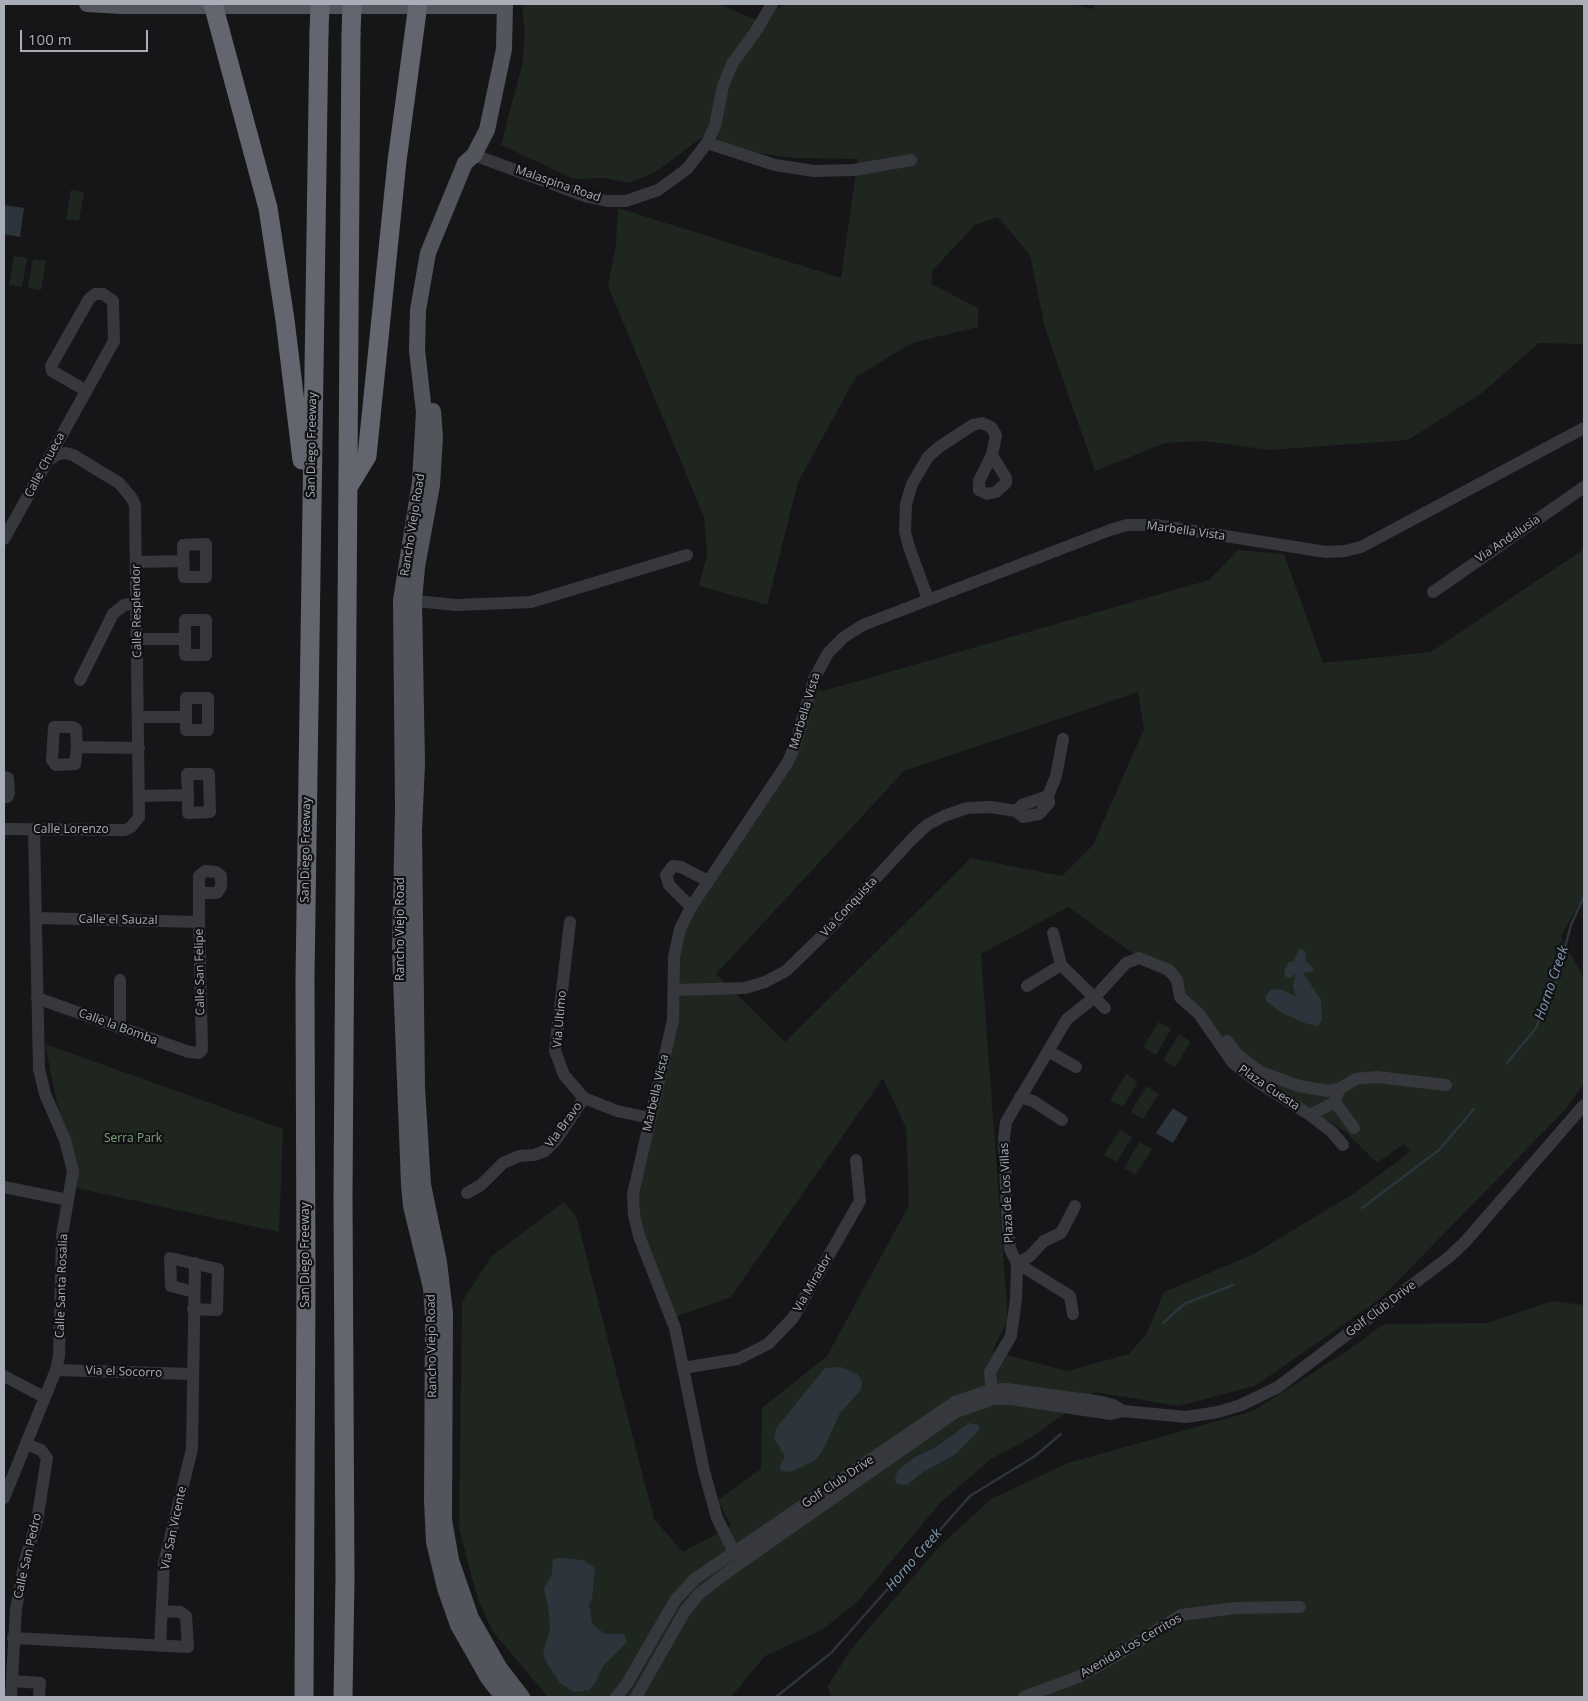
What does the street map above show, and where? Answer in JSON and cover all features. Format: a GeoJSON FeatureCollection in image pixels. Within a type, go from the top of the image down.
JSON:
{"type":"FeatureCollection","features":[{"type":"Feature","properties":{"kind":"highway","name":"San Diego Freeway"},"geometry":{"type":"LineString","coordinates":[[304,1697],[305,978],[310,533],[320,4]]}},
{"type":"Feature","properties":{"kind":"highway"},"geometry":{"type":"LineString","coordinates":[[343,1697],[345,1579],[343,1194],[350,485],[348,308],[352,4]]}},
{"type":"Feature","properties":{"kind":"highway"},"geometry":{"type":"LineString","coordinates":[[213,5],[268,208],[285,320],[310,533]]}},
{"type":"Feature","properties":{"kind":"highway"},"geometry":{"type":"LineString","coordinates":[[350,485],[367,456],[397,162],[418,5]]}},
{"type":"Feature","properties":{"kind":"main road"},"geometry":{"type":"LineString","coordinates":[[87,4],[121,6],[505,5]]}},
{"type":"Feature","properties":{"kind":"main road","name":"Rancho Viejo Road"},"geometry":{"type":"LineString","coordinates":[[504,1697],[484,1670],[458,1625],[445,1588],[434,1542],[432,1501],[433,1317],[426,1265],[411,1206],[404,1116],[400,952],[407,600],[417,567],[432,485],[426,354],[427,314],[430,287],[438,256],[475,167],[474,155],[487,130],[504,49],[505,5]]}},
{"type":"Feature","properties":{"kind":"main road","name":"Rancho Viejo Road"},"geometry":{"type":"LineString","coordinates":[[407,600],[417,764],[414,809],[417,1088],[423,1185],[439,1262],[445,1313],[444,1520],[451,1560],[471,1618],[500,1667],[522,1697]]}},
{"type":"Feature","properties":{"kind":"street","name":"Malaspina Road"},"geometry":{"type":"LineString","coordinates":[[474,155],[588,197],[607,201],[626,202],[658,190],[687,169],[707,143],[715,126],[724,86],[732,64],[756,31],[772,4]]}},
{"type":"Feature","properties":{"kind":"street"},"geometry":{"type":"LineString","coordinates":[[707,143],[775,165],[814,170],[854,170],[911,160]]}},
{"type":"Feature","properties":{"kind":"street","name":"Calle Chueca"},"geometry":{"type":"LineString","coordinates":[[4,539],[50,460],[57,441],[114,340],[113,301],[103,294],[95,294],[89,299],[51,366],[52,371],[85,390]]}},
{"type":"Feature","properties":{"kind":"street"},"geometry":{"type":"LineString","coordinates":[[928,600],[905,532],[906,504],[912,484],[928,458],[939,446],[973,425],[982,423],[991,427],[996,434],[992,456]]}},
{"type":"Feature","properties":{"kind":"street","name":"Marbella Vista"},"geometry":{"type":"LineString","coordinates":[[738,1557],[721,1526],[712,1501],[672,1318],[639,1236],[634,1214],[634,1187],[673,1020],[675,946],[680,928],[691,907],[788,762],[795,745],[814,679],[828,653],[855,629],[1110,530],[1127,526],[1156,525],[1326,552],[1354,550],[1380,539],[1584,428]]}},
{"type":"Feature","properties":{"kind":"street","name":"Calle Resplendor"},"geometry":{"type":"LineString","coordinates":[[50,460],[56,455],[65,453],[73,455],[119,483],[126,490],[136,512],[140,796],[137,822]]}},
{"type":"Feature","properties":{"kind":"street","name":"Via Andalusia"},"geometry":{"type":"LineString","coordinates":[[1432,592],[1584,487]]}},
{"type":"Feature","properties":{"kind":"street"},"geometry":{"type":"LineString","coordinates":[[206,544],[206,577],[184,577],[183,561],[183,545],[206,544]]}},
{"type":"Feature","properties":{"kind":"street"},"geometry":{"type":"LineString","coordinates":[[407,600],[456,605],[531,602],[687,554]]}},
{"type":"Feature","properties":{"kind":"street"},"geometry":{"type":"LineString","coordinates":[[136,562],[183,561]]}},
{"type":"Feature","properties":{"kind":"street"},"geometry":{"type":"LineString","coordinates":[[80,680],[113,614],[124,605],[137,603]]}},
{"type":"Feature","properties":{"kind":"street"},"geometry":{"type":"LineString","coordinates":[[185,620],[206,620],[206,655],[185,655],[185,639],[185,620]]}},
{"type":"Feature","properties":{"kind":"street"},"geometry":{"type":"LineString","coordinates":[[137,639],[185,639]]}},
{"type":"Feature","properties":{"kind":"street"},"geometry":{"type":"LineString","coordinates":[[139,717],[186,717]]}},
{"type":"Feature","properties":{"kind":"street"},"geometry":{"type":"LineString","coordinates":[[56,726],[74,727],[77,732],[77,746],[75,764],[56,765],[52,760],[53,731],[56,726]]}},
{"type":"Feature","properties":{"kind":"street","name":"Via Conquista"},"geometry":{"type":"LineString","coordinates":[[675,990],[745,988],[777,977],[795,964],[927,825],[944,816],[967,808],[991,807],[1016,811],[1022,805],[1048,796],[1056,776],[1063,739]]}},
{"type":"Feature","properties":{"kind":"street"},"geometry":{"type":"LineString","coordinates":[[77,746],[139,748]]}},
{"type":"Feature","properties":{"kind":"street"},"geometry":{"type":"LineString","coordinates":[[4,776],[8,778],[9,793],[7,797],[4,797]]}},
{"type":"Feature","properties":{"kind":"street"},"geometry":{"type":"LineString","coordinates":[[140,796],[188,795]]}},
{"type":"Feature","properties":{"kind":"street","name":"Calle Lorenzo"},"geometry":{"type":"LineString","coordinates":[[4,829],[125,830],[137,822]]}},
{"type":"Feature","properties":{"kind":"street","name":"Calle Santa Rosalia"},"geometry":{"type":"LineString","coordinates":[[4,1498],[56,1370],[59,1356],[62,1235],[73,1171],[65,1140],[45,1094],[39,1070],[34,830]]}},
{"type":"Feature","properties":{"kind":"street"},"geometry":{"type":"LineString","coordinates":[[691,907],[669,885],[666,875],[674,866],[708,881]]}},
{"type":"Feature","properties":{"kind":"street","name":"Calle San Felipe"},"geometry":{"type":"LineString","coordinates":[[199,889],[202,1050],[199,1053]]}},
{"type":"Feature","properties":{"kind":"street","name":"Calle el Sauzal"},"geometry":{"type":"LineString","coordinates":[[36,918],[199,922]]}},
{"type":"Feature","properties":{"kind":"street","name":"Via Ultimo"},"geometry":{"type":"LineString","coordinates":[[570,922],[555,1051],[564,1075],[584,1098],[617,1111],[650,1118]]}},
{"type":"Feature","properties":{"kind":"street"},"geometry":{"type":"LineString","coordinates":[[1053,933],[1061,965],[1096,997],[1105,1008]]}},
{"type":"Feature","properties":{"kind":"street","name":"Plaza de Los Villas"},"geometry":{"type":"LineString","coordinates":[[992,1395],[991,1368],[1008,1342],[1013,1328],[1016,1263],[1010,1249],[1004,1138],[1008,1117],[1069,1016],[1096,997],[1122,965],[1140,958]]}},
{"type":"Feature","properties":{"kind":"street","name":"Plaza Cuesta"},"geometry":{"type":"LineString","coordinates":[[1140,958],[1170,970],[1176,980],[1180,997],[1199,1014],[1233,1063],[1310,1115],[1332,1132],[1343,1145]]}},
{"type":"Feature","properties":{"kind":"street"},"geometry":{"type":"LineString","coordinates":[[1026,986],[1061,965]]}},
{"type":"Feature","properties":{"kind":"street"},"geometry":{"type":"LineString","coordinates":[[120,980],[120,1028]]}},
{"type":"Feature","properties":{"kind":"street","name":"Calle la Bomba"},"geometry":{"type":"LineString","coordinates":[[37,998],[190,1052],[199,1053]]}},
{"type":"Feature","properties":{"kind":"street","name":"Plaza Cuesta"},"geometry":{"type":"LineString","coordinates":[[1212,1035],[1225,1037],[1237,1054],[1260,1072],[1299,1086],[1328,1091],[1339,1089],[1356,1079],[1376,1077],[1446,1086]]}},
{"type":"Feature","properties":{"kind":"street"},"geometry":{"type":"LineString","coordinates":[[1048,1050],[1076,1067]]}},
{"type":"Feature","properties":{"kind":"street"},"geometry":{"type":"LineString","coordinates":[[1339,1089],[1335,1102],[1354,1128]]}},
{"type":"Feature","properties":{"kind":"street"},"geometry":{"type":"LineString","coordinates":[[1020,1097],[1033,1101],[1062,1120]]}},
{"type":"Feature","properties":{"kind":"street","name":"Via Bravo"},"geometry":{"type":"LineString","coordinates":[[467,1193],[481,1185],[503,1163],[519,1156],[534,1155],[545,1151],[556,1140],[584,1098]]}},
{"type":"Feature","properties":{"kind":"street","name":"Plaza Cuesta"},"geometry":{"type":"LineString","coordinates":[[1310,1115],[1335,1102]]}},
{"type":"Feature","properties":{"kind":"street","name":"Golf Club Drive"},"geometry":{"type":"LineString","coordinates":[[616,1697],[626,1685],[676,1599],[696,1578],[738,1557],[956,1412],[992,1395],[1111,1414],[1123,1411],[1186,1417],[1218,1412],[1241,1405],[1278,1387],[1449,1257],[1465,1242],[1584,1104]]}},
{"type":"Feature","properties":{"kind":"street","name":"Via Mirador"},"geometry":{"type":"LineString","coordinates":[[683,1368],[738,1359],[768,1344],[793,1318],[860,1201],[856,1160]]}},
{"type":"Feature","properties":{"kind":"street"},"geometry":{"type":"LineString","coordinates":[[4,1187],[68,1200]]}},
{"type":"Feature","properties":{"kind":"street"},"geometry":{"type":"LineString","coordinates":[[1016,1263],[1030,1256],[1044,1241],[1061,1232],[1075,1206]]}},
{"type":"Feature","properties":{"kind":"street"},"geometry":{"type":"LineString","coordinates":[[193,1308],[217,1310],[218,1269],[170,1258],[170,1286],[194,1292]]}},
{"type":"Feature","properties":{"kind":"street","name":"Via San Vicente"},"geometry":{"type":"LineString","coordinates":[[160,1646],[164,1563],[192,1449],[195,1263]]}},
{"type":"Feature","properties":{"kind":"street"},"geometry":{"type":"LineString","coordinates":[[1016,1263],[1070,1296],[1073,1314]]}},
{"type":"Feature","properties":{"kind":"street","name":"Via el Socorro"},"geometry":{"type":"LineString","coordinates":[[56,1370],[192,1374]]}},
{"type":"Feature","properties":{"kind":"street"},"geometry":{"type":"LineString","coordinates":[[4,1376],[44,1397]]}},
{"type":"Feature","properties":{"kind":"street","name":"Calle San Pedro"},"geometry":{"type":"LineString","coordinates":[[11,1697],[16,1608],[25,1560],[37,1521],[47,1458],[41,1450],[26,1444]]}},
{"type":"Feature","properties":{"kind":"street","name":"Golf Club Drive"},"geometry":{"type":"LineString","coordinates":[[636,1697],[685,1611],[698,1595],[738,1557]]}},
{"type":"Feature","properties":{"kind":"street","name":"Avenida Los Cerritos"},"geometry":{"type":"LineString","coordinates":[[1024,1697],[1078,1677],[1116,1656],[1181,1615],[1235,1608],[1300,1607]]}},
{"type":"Feature","properties":{"kind":"street"},"geometry":{"type":"LineString","coordinates":[[13,1638],[188,1647],[186,1616],[180,1612],[162,1611]]}},
{"type":"Feature","properties":{"kind":"street"},"geometry":{"type":"LineString","coordinates":[[12,1681],[40,1683],[40,1697]]}},
{"type":"Feature","properties":{"kind":"green space"},"geometry":{"type":"Polygon","coordinates":[[[525,4],[719,4],[759,21],[785,4],[1070,4],[1093,9],[1095,4],[1584,4],[1584,344],[1539,343],[1482,393],[1408,440],[1269,450],[1204,441],[1165,443],[1095,471],[1045,328],[1030,255],[998,217],[975,225],[932,271],[932,284],[978,308],[978,327],[912,343],[856,377],[798,482],[767,605],[699,586],[707,555],[704,517],[608,286],[616,243],[618,208],[841,278],[858,159],[795,158],[739,150],[704,136],[657,171],[630,183],[604,178],[574,179],[501,145],[523,61],[525,31],[522,8],[525,4]]]}},
{"type":"Feature","properties":{"kind":"green space"},"geometry":{"type":"Polygon","coordinates":[[[71,190],[84,192],[79,221],[66,219],[71,190]]]}},
{"type":"Feature","properties":{"kind":"green space"},"geometry":{"type":"Polygon","coordinates":[[[14,256],[27,258],[22,287],[9,285],[14,256]]]}},
{"type":"Feature","properties":{"kind":"green space"},"geometry":{"type":"Polygon","coordinates":[[[33,259],[46,261],[41,290],[28,288],[33,259]]]}},
{"type":"Feature","properties":{"kind":"green space"},"geometry":{"type":"Polygon","coordinates":[[[1584,549],[1584,894],[1561,937],[1584,978],[1584,1083],[1565,1110],[1380,1299],[1255,1386],[1178,1406],[1095,1392],[1032,1437],[991,1459],[940,1503],[858,1601],[822,1630],[765,1656],[731,1697],[548,1697],[493,1632],[478,1600],[459,1528],[462,1302],[491,1257],[564,1202],[576,1216],[654,1519],[683,1552],[731,1526],[718,1500],[761,1469],[762,1408],[827,1356],[909,1205],[906,1128],[883,1078],[731,1297],[672,1318],[634,1215],[673,1020],[677,936],[788,762],[811,687],[823,691],[1209,580],[1238,550],[1284,554],[1323,663],[1431,652],[1584,549]],[[1138,692],[904,771],[716,974],[785,1042],[971,858],[1062,876],[1093,845],[1144,729],[1138,692]],[[1068,907],[981,954],[1008,1320],[992,1351],[1067,1371],[1129,1354],[1147,1333],[1164,1292],[1252,1255],[1356,1192],[1410,1152],[1404,1144],[1377,1163],[1347,1133],[1239,1062],[1170,980],[1068,907]]]}},
{"type":"Feature","properties":{"kind":"green space"},"geometry":{"type":"Polygon","coordinates":[[[1159,1022],[1171,1029],[1156,1055],[1143,1047],[1159,1022]]]}},
{"type":"Feature","properties":{"kind":"green space"},"geometry":{"type":"Polygon","coordinates":[[[1179,1034],[1191,1042],[1175,1067],[1163,1060],[1179,1034]]]}},
{"type":"Feature","properties":{"kind":"green space","name":"Serra Park"},"geometry":{"type":"Polygon","coordinates":[[[45,1044],[283,1129],[279,1232],[76,1188],[75,1154],[57,1103],[45,1044]]]}},
{"type":"Feature","properties":{"kind":"green space"},"geometry":{"type":"Polygon","coordinates":[[[1126,1074],[1138,1082],[1123,1107],[1110,1100],[1126,1074]]]}},
{"type":"Feature","properties":{"kind":"green space"},"geometry":{"type":"Polygon","coordinates":[[[1146,1086],[1159,1094],[1143,1119],[1131,1112],[1146,1086]]]}},
{"type":"Feature","properties":{"kind":"green space"},"geometry":{"type":"Polygon","coordinates":[[[1120,1129],[1132,1137],[1117,1162],[1104,1155],[1120,1129]]]}},
{"type":"Feature","properties":{"kind":"green space"},"geometry":{"type":"Polygon","coordinates":[[[1139,1142],[1152,1149],[1136,1175],[1124,1168],[1139,1142]]]}},
{"type":"Feature","properties":{"kind":"green space"},"geometry":{"type":"Polygon","coordinates":[[[1552,1301],[1584,1305],[1584,1697],[827,1697],[831,1694],[827,1687],[852,1648],[939,1547],[991,1499],[1068,1463],[1253,1411],[1347,1351],[1384,1324],[1487,1323],[1552,1301]]]}},
{"type":"Feature","properties":{"kind":"shaded area"},"geometry":{"type":"Polygon","coordinates":[[[4,205],[24,208],[20,237],[4,234],[4,205]]]}},
{"type":"Feature","properties":{"kind":"shaded area"},"geometry":{"type":"Polygon","coordinates":[[[1299,950],[1305,951],[1306,962],[1314,968],[1311,972],[1303,973],[1321,1000],[1322,1020],[1318,1026],[1307,1024],[1282,1013],[1266,1001],[1265,996],[1271,990],[1280,989],[1296,997],[1293,986],[1296,974],[1290,978],[1286,977],[1284,971],[1288,963],[1294,961],[1299,950]]]}},
{"type":"Feature","properties":{"kind":"shaded area"},"geometry":{"type":"Polygon","coordinates":[[[1173,1108],[1188,1118],[1173,1143],[1156,1133],[1173,1108]]]}},
{"type":"Feature","properties":{"kind":"shaded area"},"geometry":{"type":"Polygon","coordinates":[[[841,1367],[858,1375],[862,1381],[861,1390],[840,1413],[822,1452],[814,1461],[791,1472],[781,1471],[780,1466],[785,1456],[774,1438],[777,1427],[825,1368],[841,1367]]]}},
{"type":"Feature","properties":{"kind":"shaded area"},"geometry":{"type":"Polygon","coordinates":[[[969,1423],[978,1425],[980,1429],[956,1454],[923,1472],[907,1485],[897,1484],[895,1478],[898,1470],[915,1457],[936,1447],[969,1423]]]}},
{"type":"Feature","properties":{"kind":"shaded area"},"geometry":{"type":"Polygon","coordinates":[[[553,1559],[583,1560],[595,1568],[592,1599],[589,1604],[592,1624],[605,1634],[624,1634],[627,1642],[603,1666],[595,1683],[589,1690],[574,1692],[560,1683],[545,1660],[543,1653],[550,1630],[544,1588],[552,1574],[553,1559]]]}},
{"type":"Feature","properties":{"kind":"waterway","name":"Horno Creek"},"geometry":{"type":"LineString","coordinates":[[1507,1063],[1536,1028],[1556,981],[1571,925],[1584,896]]}},
{"type":"Feature","properties":{"kind":"waterway","name":"Horno Creek"},"geometry":{"type":"LineString","coordinates":[[1362,1208],[1439,1150],[1474,1109]]}},
{"type":"Feature","properties":{"kind":"waterway","name":"Horno Creek"},"geometry":{"type":"LineString","coordinates":[[1163,1323],[1184,1304],[1233,1285]]}},
{"type":"Feature","properties":{"kind":"waterway","name":"Horno Creek"},"geometry":{"type":"LineString","coordinates":[[776,1697],[831,1653],[970,1496],[1035,1456],[1061,1434]]}}]}
